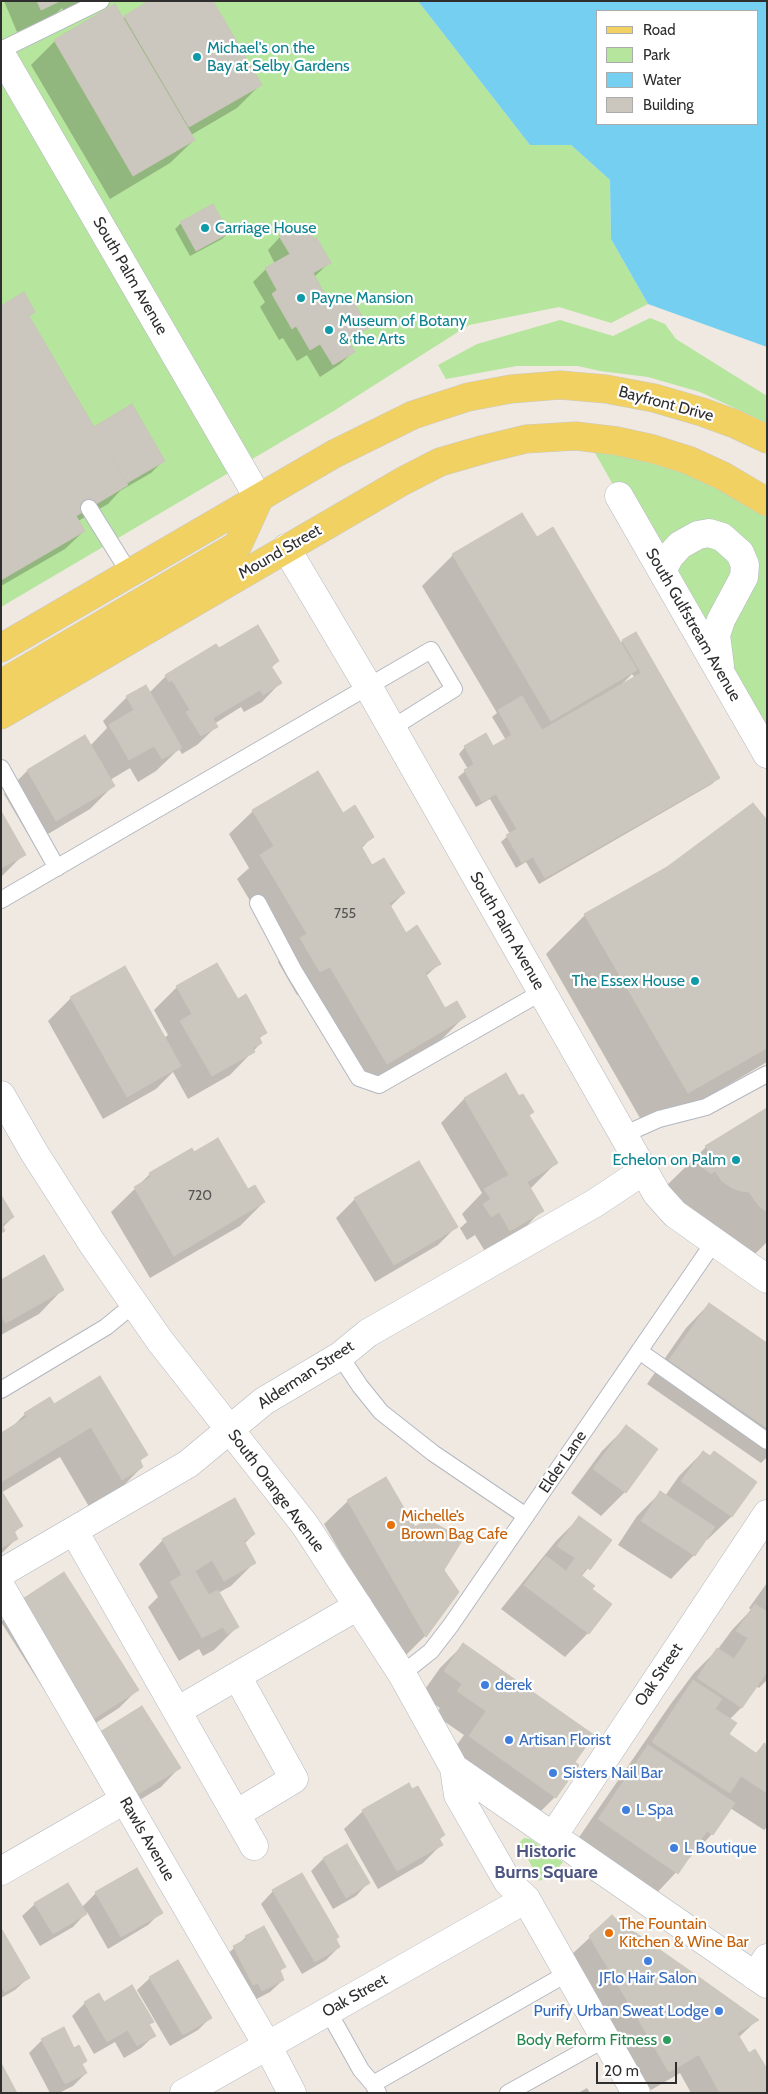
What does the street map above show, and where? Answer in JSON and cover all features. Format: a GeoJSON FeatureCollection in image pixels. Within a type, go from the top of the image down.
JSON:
{"type":"FeatureCollection","features":[{"type":"Feature","properties":{"kind":"main road","name":"Bayfront Drive"},"geometry":{"type":"LineString","coordinates":[[259,499],[334,454],[413,415],[468,397],[511,389],[560,385],[606,388],[654,398],[735,424],[767,439]]}},
{"type":"Feature","properties":{"kind":"main road","name":"Mound Street"},"geometry":{"type":"LineString","coordinates":[[1,714],[403,480],[440,462],[526,439],[576,436],[635,445],[688,460],[723,476],[767,502]]}},
{"type":"Feature","properties":{"kind":"main road"},"geometry":{"type":"LineString","coordinates":[[1,648],[259,499]]}},
{"type":"Feature","properties":{"kind":"main road"},"geometry":{"type":"LineString","coordinates":[[1,684],[238,545],[259,499]]}},
{"type":"Feature","properties":{"kind":"street","name":"South Palm Avenue"},"geometry":{"type":"LineString","coordinates":[[1,54],[259,499]]}},
{"type":"Feature","properties":{"kind":"street","name":"South Gulfstream Avenue"},"geometry":{"type":"LineString","coordinates":[[620,496],[767,754]]}},
{"type":"Feature","properties":{"kind":"street"},"geometry":{"type":"LineString","coordinates":[[662,571],[670,556],[680,545],[698,534],[709,533],[722,536],[740,553],[745,565],[744,577],[721,620],[716,635],[721,675]]}},
{"type":"Feature","properties":{"kind":"street","name":"South Palm Avenue"},"geometry":{"type":"LineString","coordinates":[[286,548],[369,688],[658,1194],[675,1214],[767,1279]]}},
{"type":"Feature","properties":{"kind":"street","name":"South Orange Avenue"},"geometry":{"type":"LineString","coordinates":[[1,1095],[35,1154],[134,1304],[160,1341],[305,1525],[402,1674],[462,1773],[458,1795],[508,1882],[526,1899],[636,2093]]}},
{"type":"Feature","properties":{"kind":"street","name":"Alderman Street"},"geometry":{"type":"LineString","coordinates":[[1,1574],[188,1464],[264,1401],[340,1356],[368,1334],[595,1203],[644,1171]]}},
{"type":"Feature","properties":{"kind":"street","name":"Oak Street"},"geometry":{"type":"LineString","coordinates":[[553,1836],[767,1514]]}},
{"type":"Feature","properties":{"kind":"street"},"geometry":{"type":"LineString","coordinates":[[74,1531],[254,1846]]}},
{"type":"Feature","properties":{"kind":"street","name":"Rawls Avenue"},"geometry":{"type":"LineString","coordinates":[[1,1587],[267,2045],[292,2093]]}},
{"type":"Feature","properties":{"kind":"street"},"geometry":{"type":"LineString","coordinates":[[177,1711],[358,1606]]}},
{"type":"Feature","properties":{"kind":"street"},"geometry":{"type":"LineString","coordinates":[[236,1814],[294,1779],[237,1676]]}},
{"type":"Feature","properties":{"kind":"street"},"geometry":{"type":"LineString","coordinates":[[462,1773],[553,1836],[763,1973]]}},
{"type":"Feature","properties":{"kind":"street"},"geometry":{"type":"LineString","coordinates":[[1,1871],[124,1800]]}},
{"type":"Feature","properties":{"kind":"street","name":"Oak Street"},"geometry":{"type":"LineString","coordinates":[[184,2093],[526,1899]]}},
{"type":"Feature","properties":{"kind":"lane"},"geometry":{"type":"LineString","coordinates":[[1,50],[101,1]]}},
{"type":"Feature","properties":{"kind":"lane"},"geometry":{"type":"LineString","coordinates":[[89,508],[130,574]]}},
{"type":"Feature","properties":{"kind":"lane"},"geometry":{"type":"LineString","coordinates":[[1,900],[369,688],[431,650],[454,689],[392,728]]}},
{"type":"Feature","properties":{"kind":"lane"},"geometry":{"type":"LineString","coordinates":[[1,768],[56,868]]}},
{"type":"Feature","properties":{"kind":"lane"},"geometry":{"type":"LineString","coordinates":[[258,903],[294,971],[359,1078],[379,1085],[542,992]]}},
{"type":"Feature","properties":{"kind":"lane"},"geometry":{"type":"LineString","coordinates":[[623,1135],[659,1119],[706,1107],[767,1074]]}},
{"type":"Feature","properties":{"kind":"lane","name":"Elder Lane"},"geometry":{"type":"LineString","coordinates":[[402,1674],[431,1651],[714,1242]]}},
{"type":"Feature","properties":{"kind":"lane"},"geometry":{"type":"LineString","coordinates":[[1,1390],[106,1328],[134,1304]]}},
{"type":"Feature","properties":{"kind":"lane"},"geometry":{"type":"LineString","coordinates":[[639,1351],[767,1441]]}},
{"type":"Feature","properties":{"kind":"lane"},"geometry":{"type":"LineString","coordinates":[[340,1356],[360,1386],[381,1412],[433,1453],[526,1516]]}},
{"type":"Feature","properties":{"kind":"lane"},"geometry":{"type":"LineString","coordinates":[[328,2011],[361,2070],[375,2088],[568,1973]]}},
{"type":"Feature","properties":{"kind":"lane"},"geometry":{"type":"LineString","coordinates":[[508,2093],[605,2039]]}},
{"type":"Feature","properties":{"kind":"green space"},"geometry":{"type":"Polygon","coordinates":[[[1,1],[418,1],[530,145],[571,145],[610,180],[611,239],[648,304],[611,323],[559,307],[469,325],[332,412],[1,607],[1,1]]]}},
{"type":"Feature","properties":{"kind":"green space"},"geometry":{"type":"Polygon","coordinates":[[[650,318],[665,324],[676,339],[767,396],[767,423],[700,392],[648,377],[600,371],[578,366],[517,366],[446,379],[438,365],[477,344],[560,320],[613,336],[650,318]]]}},
{"type":"Feature","properties":{"kind":"green space"},"geometry":{"type":"Polygon","coordinates":[[[586,437],[767,503],[767,754],[759,742],[586,437]]]}},
{"type":"Feature","properties":{"kind":"green space"},"geometry":{"type":"Polygon","coordinates":[[[524,1838],[530,1839],[563,1862],[552,1875],[539,1881],[521,1845],[520,1842],[524,1838]]]}},
{"type":"Feature","properties":{"kind":"water"},"geometry":{"type":"Polygon","coordinates":[[[418,1],[767,1],[767,347],[648,304],[611,239],[610,180],[571,145],[530,145],[418,1]]]}},
{"type":"Feature","properties":{"kind":"building"},"geometry":{"type":"Polygon","coordinates":[[[37,1],[60,1],[41,10],[37,1]]]}},
{"type":"Feature","properties":{"kind":"building","name":"Michael's on the Bay at Selby Gardens"},"geometry":{"type":"Polygon","coordinates":[[[149,1],[213,1],[262,85],[189,127],[124,16],[149,1]]]}},
{"type":"Feature","properties":{"kind":"building"},"geometry":{"type":"Polygon","coordinates":[[[115,4],[195,140],[133,176],[54,40],[115,4]]]}},
{"type":"Feature","properties":{"kind":"building","name":"Carriage House"},"geometry":{"type":"Polygon","coordinates":[[[213,204],[229,233],[196,251],[180,222],[213,204]]]}},
{"type":"Feature","properties":{"kind":"building","name":"Payne Mansion"},"geometry":{"type":"Polygon","coordinates":[[[304,223],[314,239],[316,237],[331,263],[313,273],[330,303],[348,292],[369,328],[348,340],[355,352],[333,365],[320,344],[310,350],[296,326],[292,329],[272,294],[277,290],[265,268],[290,254],[279,236],[304,223]]]}},
{"type":"Feature","properties":{"kind":"building"},"geometry":{"type":"Polygon","coordinates":[[[24,292],[35,312],[29,316],[128,485],[76,516],[85,531],[1,580],[1,306],[24,292]]]}},
{"type":"Feature","properties":{"kind":"building"},"geometry":{"type":"Polygon","coordinates":[[[132,404],[165,461],[127,483],[94,427],[132,404]]]}},
{"type":"Feature","properties":{"kind":"building"},"geometry":{"type":"Polygon","coordinates":[[[522,513],[537,537],[553,527],[637,670],[551,721],[452,554],[522,513]]]}},
{"type":"Feature","properties":{"kind":"building"},"geometry":{"type":"Polygon","coordinates":[[[258,625],[279,661],[271,666],[282,683],[263,695],[260,690],[213,718],[218,727],[201,736],[186,712],[190,710],[172,680],[169,682],[165,675],[216,644],[219,648],[258,625]]]}},
{"type":"Feature","properties":{"kind":"building"},"geometry":{"type":"Polygon","coordinates":[[[636,632],[720,778],[545,878],[533,857],[522,863],[506,835],[517,829],[496,794],[482,802],[464,770],[474,764],[464,746],[486,733],[493,746],[512,735],[498,710],[522,696],[542,730],[641,673],[622,640],[636,632]]]}},
{"type":"Feature","properties":{"kind":"building"},"geometry":{"type":"Polygon","coordinates":[[[146,685],[182,748],[162,759],[154,746],[129,760],[109,725],[134,710],[126,696],[146,685]]]}},
{"type":"Feature","properties":{"kind":"building"},"geometry":{"type":"Polygon","coordinates":[[[85,735],[115,786],[56,821],[27,770],[85,735]]]}},
{"type":"Feature","properties":{"kind":"building"},"geometry":{"type":"Polygon","coordinates":[[[318,771],[343,813],[355,805],[374,837],[361,846],[372,865],[384,858],[405,893],[389,903],[406,933],[417,925],[441,964],[425,973],[445,1008],[457,1001],[466,1017],[387,1064],[330,967],[320,972],[300,938],[307,934],[260,855],[274,846],[252,810],[318,771]]]}},
{"type":"Feature","properties":{"kind":"building","name":"The Essex House"},"geometry":{"type":"Polygon","coordinates":[[[753,803],[767,820],[767,1048],[688,1093],[584,914],[667,867],[753,803]]]}},
{"type":"Feature","properties":{"kind":"building"},"geometry":{"type":"Polygon","coordinates":[[[1,811],[26,855],[1,868],[1,811]]]}},
{"type":"Feature","properties":{"kind":"building"},"geometry":{"type":"Polygon","coordinates":[[[217,963],[238,999],[246,994],[267,1033],[259,1037],[262,1043],[253,1048],[255,1052],[212,1076],[180,1021],[192,1014],[176,986],[217,963]]]}},
{"type":"Feature","properties":{"kind":"building"},"geometry":{"type":"Polygon","coordinates":[[[125,966],[181,1066],[127,1097],[70,997],[125,966]]]}},
{"type":"Feature","properties":{"kind":"building"},"geometry":{"type":"Polygon","coordinates":[[[506,1073],[519,1096],[523,1094],[534,1112],[529,1115],[558,1163],[527,1182],[544,1211],[510,1231],[499,1212],[491,1217],[483,1204],[491,1199],[484,1189],[509,1175],[464,1098],[506,1073]]]}},
{"type":"Feature","properties":{"kind":"building","name":"Echelon on Palm"},"geometry":{"type":"Polygon","coordinates":[[[767,1108],[767,1212],[759,1206],[749,1192],[732,1188],[722,1181],[715,1171],[711,1174],[699,1164],[711,1156],[705,1146],[767,1108]]]}},
{"type":"Feature","properties":{"kind":"building"},"geometry":{"type":"Polygon","coordinates":[[[218,1138],[248,1189],[255,1185],[265,1202],[174,1256],[134,1187],[151,1177],[149,1173],[192,1148],[194,1152],[218,1138]]]}},
{"type":"Feature","properties":{"kind":"building"},"geometry":{"type":"Polygon","coordinates":[[[419,1161],[458,1227],[394,1265],[354,1198],[419,1161]]]}},
{"type":"Feature","properties":{"kind":"building"},"geometry":{"type":"Polygon","coordinates":[[[1,1195],[14,1217],[2,1224],[5,1231],[1,1233],[1,1195]]]}},
{"type":"Feature","properties":{"kind":"building"},"geometry":{"type":"Polygon","coordinates":[[[44,1255],[64,1290],[6,1323],[1,1316],[1,1280],[44,1255]]]}},
{"type":"Feature","properties":{"kind":"building"},"geometry":{"type":"Polygon","coordinates":[[[709,1303],[767,1343],[767,1428],[669,1360],[709,1303]]]}},
{"type":"Feature","properties":{"kind":"building"},"geometry":{"type":"Polygon","coordinates":[[[100,1376],[148,1455],[140,1460],[143,1467],[122,1480],[91,1427],[1,1482],[1,1433],[27,1417],[24,1413],[50,1397],[54,1404],[100,1376]]]}},
{"type":"Feature","properties":{"kind":"building"},"geometry":{"type":"Polygon","coordinates":[[[626,1425],[658,1449],[626,1493],[593,1469],[626,1425]]]}},
{"type":"Feature","properties":{"kind":"building"},"geometry":{"type":"Polygon","coordinates":[[[703,1451],[710,1456],[714,1451],[757,1482],[732,1517],[681,1481],[703,1451]]]}},
{"type":"Feature","properties":{"kind":"building"},"geometry":{"type":"Polygon","coordinates":[[[386,1477],[415,1527],[427,1519],[463,1539],[444,1570],[459,1592],[426,1637],[347,1500],[386,1477]]]}},
{"type":"Feature","properties":{"kind":"building"},"geometry":{"type":"Polygon","coordinates":[[[1,1490],[23,1526],[14,1531],[18,1539],[1,1548],[1,1490]]]}},
{"type":"Feature","properties":{"kind":"building"},"geometry":{"type":"Polygon","coordinates":[[[660,1491],[715,1527],[695,1556],[641,1521],[660,1491]]]}},
{"type":"Feature","properties":{"kind":"building"},"geometry":{"type":"Polygon","coordinates":[[[235,1498],[255,1534],[244,1541],[256,1563],[224,1581],[212,1560],[195,1571],[209,1595],[218,1590],[239,1627],[227,1634],[223,1627],[202,1638],[170,1582],[182,1575],[162,1539],[235,1498]]]}},
{"type":"Feature","properties":{"kind":"building"},"geometry":{"type":"Polygon","coordinates":[[[579,1516],[612,1540],[590,1570],[587,1567],[581,1575],[595,1586],[592,1589],[612,1604],[589,1634],[524,1585],[546,1556],[566,1571],[575,1558],[557,1546],[579,1516]]]}},
{"type":"Feature","properties":{"kind":"building"},"geometry":{"type":"Polygon","coordinates":[[[64,1572],[139,1690],[93,1719],[18,1602],[64,1572]]]}},
{"type":"Feature","properties":{"kind":"building"},"geometry":{"type":"Polygon","coordinates":[[[755,1604],[767,1612],[767,1672],[742,1708],[697,1678],[717,1648],[734,1659],[748,1638],[736,1631],[755,1604]]]}},
{"type":"Feature","properties":{"kind":"building"},"geometry":{"type":"Polygon","coordinates":[[[463,1643],[594,1735],[575,1762],[579,1765],[556,1798],[469,1736],[486,1711],[457,1691],[462,1684],[444,1671],[463,1643]]]}},
{"type":"Feature","properties":{"kind":"building"},"geometry":{"type":"Polygon","coordinates":[[[693,1680],[722,1699],[715,1709],[737,1723],[729,1734],[757,1754],[764,1743],[767,1745],[767,1793],[741,1776],[730,1793],[652,1742],[693,1680]]]}},
{"type":"Feature","properties":{"kind":"building"},"geometry":{"type":"Polygon","coordinates":[[[142,1706],[181,1768],[138,1794],[100,1732],[142,1706]]]}},
{"type":"Feature","properties":{"kind":"building"},"geometry":{"type":"Polygon","coordinates":[[[648,1745],[735,1803],[713,1835],[707,1831],[678,1874],[598,1819],[648,1745]]]}},
{"type":"Feature","properties":{"kind":"building"},"geometry":{"type":"Polygon","coordinates":[[[409,1783],[412,1789],[418,1786],[445,1835],[439,1838],[443,1845],[397,1871],[362,1810],[409,1783]]]}},
{"type":"Feature","properties":{"kind":"building"},"geometry":{"type":"Polygon","coordinates":[[[347,1844],[370,1883],[346,1898],[323,1858],[347,1844]]]}},
{"type":"Feature","properties":{"kind":"building"},"geometry":{"type":"Polygon","coordinates":[[[137,1868],[163,1913],[121,1937],[95,1892],[137,1868]]]}},
{"type":"Feature","properties":{"kind":"building"},"geometry":{"type":"Polygon","coordinates":[[[302,1873],[339,1937],[336,1939],[340,1947],[315,1962],[272,1890],[302,1873]]]}},
{"type":"Feature","properties":{"kind":"building"},"geometry":{"type":"Polygon","coordinates":[[[68,1883],[87,1914],[53,1934],[34,1903],[68,1883]]]}},
{"type":"Feature","properties":{"kind":"building"},"geometry":{"type":"Polygon","coordinates":[[[612,1915],[703,1980],[638,2019],[589,1936],[612,1915]]]}},
{"type":"Feature","properties":{"kind":"building"},"geometry":{"type":"Polygon","coordinates":[[[264,1926],[286,1967],[280,1970],[284,1980],[262,1991],[258,1983],[253,1985],[233,1946],[247,1939],[245,1936],[264,1926]]]}},
{"type":"Feature","properties":{"kind":"building"},"geometry":{"type":"Polygon","coordinates":[[[1,1928],[30,1978],[5,1992],[1,1986],[1,1928]]]}},
{"type":"Feature","properties":{"kind":"building"},"geometry":{"type":"Polygon","coordinates":[[[178,1960],[212,2018],[183,2035],[149,1977],[178,1960]]]}},
{"type":"Feature","properties":{"kind":"building"},"geometry":{"type":"Polygon","coordinates":[[[703,1980],[759,2020],[669,2072],[638,2019],[703,1980]]]}},
{"type":"Feature","properties":{"kind":"building"},"geometry":{"type":"Polygon","coordinates":[[[132,1985],[154,2022],[149,2024],[156,2036],[137,2046],[128,2030],[107,2042],[84,2002],[99,1993],[104,2002],[132,1985]]]}},
{"type":"Feature","properties":{"kind":"building"},"geometry":{"type":"Polygon","coordinates":[[[64,2027],[74,2048],[79,2045],[87,2061],[82,2064],[87,2073],[65,2084],[41,2039],[64,2027]]]}},
{"type":"Feature","properties":{"kind":"building"},"geometry":{"type":"Polygon","coordinates":[[[737,2033],[749,2053],[755,2049],[767,2069],[767,2093],[720,2093],[699,2055],[737,2033]]]}},
{"type":"Feature","properties":{"kind":"building"},"geometry":{"type":"Polygon","coordinates":[[[1,2063],[17,2093],[1,2093],[1,2063]]]}},
{"type":"Feature","properties":{"kind":"place","name":"Michael's on the Bay at Selby Gardens"},"geometry":{"type":"Point","coordinates":[197,57]}},
{"type":"Feature","properties":{"kind":"place","name":"Carriage House"},"geometry":{"type":"Point","coordinates":[205,228]}},
{"type":"Feature","properties":{"kind":"place","name":"Payne Mansion"},"geometry":{"type":"Point","coordinates":[301,298]}},
{"type":"Feature","properties":{"kind":"place","name":"Museum of Botany & the Arts"},"geometry":{"type":"Point","coordinates":[329,330]}},
{"type":"Feature","properties":{"kind":"place","name":"The Essex House"},"geometry":{"type":"Point","coordinates":[695,981]}},
{"type":"Feature","properties":{"kind":"place","name":"Echelon on Palm"},"geometry":{"type":"Point","coordinates":[736,1160]}},
{"type":"Feature","properties":{"kind":"place","name":"Michelle’s Brown Bag Cafe"},"geometry":{"type":"Point","coordinates":[391,1525]}},
{"type":"Feature","properties":{"kind":"place","name":"derek"},"geometry":{"type":"Point","coordinates":[485,1685]}},
{"type":"Feature","properties":{"kind":"place","name":"Artisan Florist"},"geometry":{"type":"Point","coordinates":[509,1740]}},
{"type":"Feature","properties":{"kind":"place","name":"Sisters Nail Bar"},"geometry":{"type":"Point","coordinates":[553,1773]}},
{"type":"Feature","properties":{"kind":"place","name":"L Spa"},"geometry":{"type":"Point","coordinates":[626,1810]}},
{"type":"Feature","properties":{"kind":"place","name":"L Boutique"},"geometry":{"type":"Point","coordinates":[674,1848]}},
{"type":"Feature","properties":{"kind":"place","name":"The Fountain Kitchen & Wine Bar"},"geometry":{"type":"Point","coordinates":[609,1933]}},
{"type":"Feature","properties":{"kind":"place","name":"JFlo Hair Salon"},"geometry":{"type":"Point","coordinates":[648,1961]}},
{"type":"Feature","properties":{"kind":"place","name":"Purify Urban Sweat Lodge"},"geometry":{"type":"Point","coordinates":[719,2011]}},
{"type":"Feature","properties":{"kind":"place","name":"Body Reform Fitness"},"geometry":{"type":"Point","coordinates":[667,2040]}},
{"type":"Feature","properties":{"kind":"district","name":"Historic Burns Square"},"geometry":{"type":"Point","coordinates":[546,1862]}}]}
